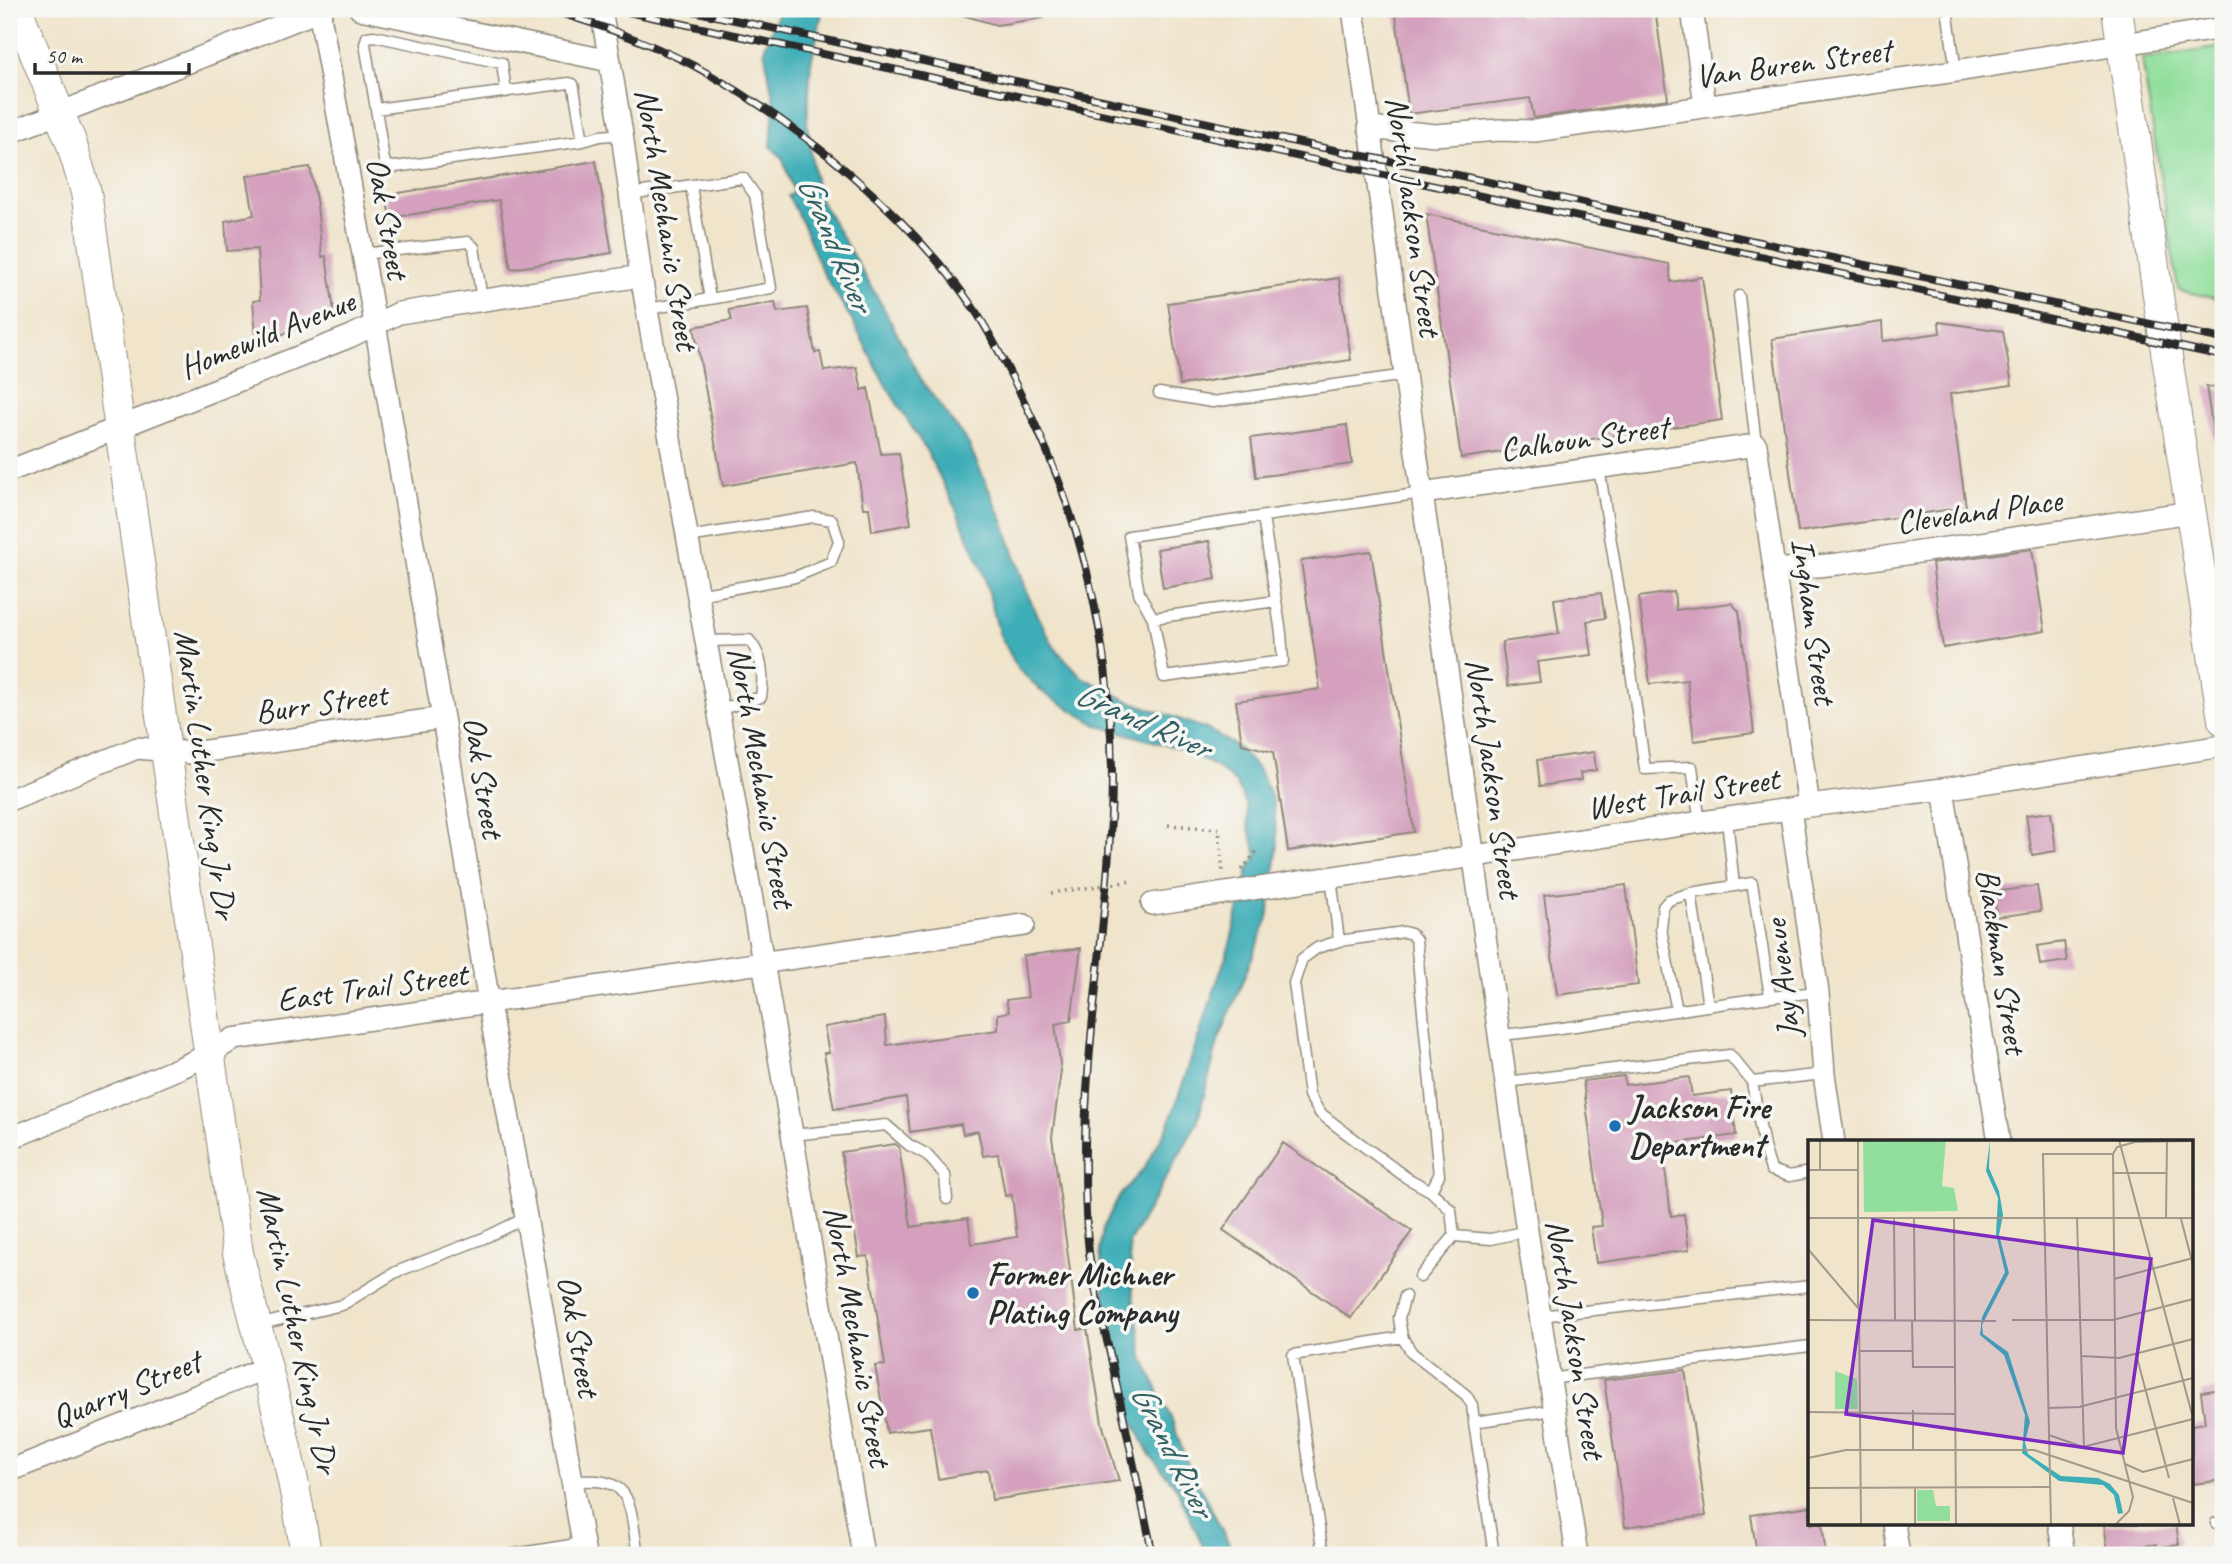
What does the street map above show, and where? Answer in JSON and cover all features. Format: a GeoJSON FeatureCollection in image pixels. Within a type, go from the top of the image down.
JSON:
{"type":"FeatureCollection","features":[{"type":"Feature","properties":{"kind":"street","name":"Martin Luther King Jr Dr"},"geometry":{"type":"LineString","coordinates":[[17,9],[59,112],[86,192],[239,1254],[268,1367],[298,1502],[306,1555]]}},
{"type":"Feature","properties":{"kind":"street"},"geometry":{"type":"LineString","coordinates":[[9,133],[321,9]]}},
{"type":"Feature","properties":{"kind":"street","name":"Oak Street"},"geometry":{"type":"LineString","coordinates":[[321,9],[443,718],[488,1002],[584,1549]]}},
{"type":"Feature","properties":{"kind":"street"},"geometry":{"type":"LineString","coordinates":[[360,9],[610,61]]}},
{"type":"Feature","properties":{"kind":"street","name":"North Mechanic Street"},"geometry":{"type":"LineString","coordinates":[[601,9],[622,134],[641,276],[763,962],[863,1555]]}},
{"type":"Feature","properties":{"kind":"street","name":"North Jackson Street"},"geometry":{"type":"LineString","coordinates":[[1353,9],[1527,1231],[1577,1555]]}},
{"type":"Feature","properties":{"kind":"street"},"geometry":{"type":"LineString","coordinates":[[1692,9],[1705,106]]}},
{"type":"Feature","properties":{"kind":"street"},"geometry":{"type":"LineString","coordinates":[[2118,9],[2223,720]]}},
{"type":"Feature","properties":{"kind":"street","name":"Van Buren Street"},"geometry":{"type":"LineString","coordinates":[[1369,128],[1436,135],[1499,130],[1535,131],[2099,50],[2223,28]]}},
{"type":"Feature","properties":{"kind":"street","name":"Homewild Avenue"},"geometry":{"type":"LineString","coordinates":[[9,471],[349,337],[399,313],[641,276]]}},
{"type":"Feature","properties":{"kind":"street","name":"Calhoun Street"},"geometry":{"type":"LineString","coordinates":[[1422,493],[1755,445]]}},
{"type":"Feature","properties":{"kind":"street","name":"Ingham Street"},"geometry":{"type":"LineString","coordinates":[[1755,445],[1775,570],[1800,807]]}},
{"type":"Feature","properties":{"kind":"street","name":"Cleveland Place"},"geometry":{"type":"LineString","coordinates":[[1775,570],[1852,562],[2191,512]]}},
{"type":"Feature","properties":{"kind":"street","name":"Burr Street"},"geometry":{"type":"LineString","coordinates":[[9,800],[137,748],[192,753],[443,718]]}},
{"type":"Feature","properties":{"kind":"street","name":"West Trail Street"},"geometry":{"type":"LineString","coordinates":[[1152,904],[2223,746]]}},
{"type":"Feature","properties":{"kind":"street","name":"Blackman Street"},"geometry":{"type":"LineString","coordinates":[[1943,789],[1999,1140]]}},
{"type":"Feature","properties":{"kind":"street","name":"Jay Avenue"},"geometry":{"type":"LineString","coordinates":[[1800,807],[1824,1074],[1834,1140]]}},
{"type":"Feature","properties":{"kind":"street"},"geometry":{"type":"LineString","coordinates":[[763,962],[1024,925]]}},
{"type":"Feature","properties":{"kind":"street","name":"East Trail Street"},"geometry":{"type":"LineString","coordinates":[[9,1139],[210,1054],[233,1039],[763,962]]}},
{"type":"Feature","properties":{"kind":"street","name":"Quarry Street"},"geometry":{"type":"LineString","coordinates":[[9,1471],[268,1367]]}},
{"type":"Feature","properties":{"kind":"street"},"geometry":{"type":"LineString","coordinates":[[1894,1526],[1899,1555]]}},
{"type":"Feature","properties":{"kind":"street"},"geometry":{"type":"LineString","coordinates":[[2059,1526],[2064,1555]]}},
{"type":"Feature","properties":{"kind":"lane"},"geometry":{"type":"LineString","coordinates":[[1947,9],[1956,71]]}},
{"type":"Feature","properties":{"kind":"lane"},"geometry":{"type":"LineString","coordinates":[[506,92],[502,63],[374,36],[367,37],[365,44],[387,166],[622,134]]}},
{"type":"Feature","properties":{"kind":"lane"},"geometry":{"type":"LineString","coordinates":[[376,109],[573,84],[583,141]]}},
{"type":"Feature","properties":{"kind":"lane"},"geometry":{"type":"LineString","coordinates":[[629,194],[743,178],[755,195],[771,288],[647,309]]}},
{"type":"Feature","properties":{"kind":"lane"},"geometry":{"type":"LineString","coordinates":[[691,186],[710,299]]}},
{"type":"Feature","properties":{"kind":"lane"},"geometry":{"type":"LineString","coordinates":[[363,254],[468,242],[474,247],[482,300]]}},
{"type":"Feature","properties":{"kind":"lane"},"geometry":{"type":"LineString","coordinates":[[1739,296],[1755,445]]}},
{"type":"Feature","properties":{"kind":"lane"},"geometry":{"type":"LineString","coordinates":[[1159,393],[1212,402],[1406,374]]}},
{"type":"Feature","properties":{"kind":"lane"},"geometry":{"type":"LineString","coordinates":[[1599,468],[1644,769],[1692,767],[1700,823]]}},
{"type":"Feature","properties":{"kind":"lane"},"geometry":{"type":"LineString","coordinates":[[1263,517],[1283,661],[1164,677],[1153,618],[1139,593],[1129,536],[1422,493]]}},
{"type":"Feature","properties":{"kind":"lane"},"geometry":{"type":"LineString","coordinates":[[688,537],[814,517],[832,520],[839,541],[831,562],[807,572],[698,595]]}},
{"type":"Feature","properties":{"kind":"lane"},"geometry":{"type":"LineString","coordinates":[[1153,618],[1276,601]]}},
{"type":"Feature","properties":{"kind":"lane"},"geometry":{"type":"LineString","coordinates":[[706,640],[749,640],[756,648],[762,666],[761,697],[718,710]]}},
{"type":"Feature","properties":{"kind":"lane"},"geometry":{"type":"LineString","coordinates":[[1727,819],[1734,886]]}},
{"type":"Feature","properties":{"kind":"lane"},"geometry":{"type":"LineString","coordinates":[[1331,877],[1339,941]]}},
{"type":"Feature","properties":{"kind":"lane"},"geometry":{"type":"LineString","coordinates":[[1677,1011],[1661,929],[1663,907],[1669,900],[1691,893],[1752,883],[1770,996]]}},
{"type":"Feature","properties":{"kind":"lane"},"geometry":{"type":"LineString","coordinates":[[1691,893],[1708,1006]]}},
{"type":"Feature","properties":{"kind":"lane"},"geometry":{"type":"LineString","coordinates":[[1420,1277],[1454,1236],[1451,1210],[1431,1191],[1407,1178],[1321,1113],[1309,1095],[1294,983],[1302,959],[1317,948],[1339,941],[1404,932],[1411,934],[1416,940],[1439,1175],[1431,1191]]}},
{"type":"Feature","properties":{"kind":"lane"},"geometry":{"type":"LineString","coordinates":[[1500,1035],[1770,996],[1818,992]]}},
{"type":"Feature","properties":{"kind":"lane"},"geometry":{"type":"LineString","coordinates":[[1506,1082],[1731,1055],[1752,1082],[1771,1170],[1789,1176],[1808,1172]]}},
{"type":"Feature","properties":{"kind":"lane"},"geometry":{"type":"LineString","coordinates":[[1752,1082],[1824,1074]]}},
{"type":"Feature","properties":{"kind":"lane"},"geometry":{"type":"LineString","coordinates":[[793,1135],[886,1125],[909,1145],[926,1154],[944,1175],[947,1199]]}},
{"type":"Feature","properties":{"kind":"lane"},"geometry":{"type":"LineString","coordinates":[[256,1325],[342,1305],[396,1272],[484,1238],[526,1218]]}},
{"type":"Feature","properties":{"kind":"lane"},"geometry":{"type":"LineString","coordinates":[[1454,1236],[1491,1239],[1527,1231]]}},
{"type":"Feature","properties":{"kind":"lane"},"geometry":{"type":"LineString","coordinates":[[1540,1316],[1808,1286]]}},
{"type":"Feature","properties":{"kind":"lane"},"geometry":{"type":"LineString","coordinates":[[1405,1296],[1399,1318],[1402,1337],[1412,1353],[1466,1395],[1472,1405],[1494,1555]]}},
{"type":"Feature","properties":{"kind":"lane"},"geometry":{"type":"LineString","coordinates":[[1323,1555],[1293,1355],[1402,1337]]}},
{"type":"Feature","properties":{"kind":"lane"},"geometry":{"type":"LineString","coordinates":[[1549,1379],[1808,1346]]}},
{"type":"Feature","properties":{"kind":"lane"},"geometry":{"type":"LineString","coordinates":[[1474,1422],[1555,1410]]}},
{"type":"Feature","properties":{"kind":"lane"},"geometry":{"type":"LineString","coordinates":[[573,1482],[593,1479],[610,1481],[619,1487],[625,1496],[631,1516],[638,1555]]}},
{"type":"Feature","properties":{"kind":"lane"},"geometry":{"type":"LineString","coordinates":[[509,1555],[584,1549]]}},
{"type":"Feature","properties":{"kind":"path"},"geometry":{"type":"LineString","coordinates":[[1168,825],[1219,828],[1229,892]]}},
{"type":"Feature","properties":{"kind":"path"},"geometry":{"type":"LineString","coordinates":[[1244,870],[1256,852]]}},
{"type":"Feature","properties":{"kind":"path"},"geometry":{"type":"LineString","coordinates":[[1051,893],[1133,881]]}},
{"type":"Feature","properties":{"kind":"green space"},"geometry":{"type":"Polygon","coordinates":[[[2223,47],[2223,300],[2178,290],[2142,59],[2223,47]]]}},
{"type":"Feature","properties":{"kind":"water","name":"Grand River"},"geometry":{"type":"Polygon","coordinates":[[[780,9],[823,9],[811,63],[807,122],[817,195],[882,305],[921,380],[968,443],[1004,523],[1029,598],[1054,647],[1082,677],[1124,699],[1209,730],[1237,747],[1259,770],[1273,801],[1278,845],[1268,918],[1218,1042],[1197,1123],[1129,1243],[1133,1296],[1144,1361],[1172,1420],[1185,1458],[1235,1555],[1207,1555],[1176,1487],[1150,1455],[1132,1420],[1104,1293],[1100,1249],[1103,1228],[1118,1198],[1145,1167],[1169,1124],[1230,944],[1249,868],[1257,856],[1249,829],[1246,804],[1236,783],[1218,768],[1184,750],[1099,726],[1045,694],[1018,669],[999,633],[983,571],[954,505],[926,450],[885,384],[852,320],[822,271],[803,224],[788,196],[794,193],[782,157],[771,147],[774,103],[764,49],[780,9]]]}},
{"type":"Feature","properties":{"kind":"building"},"geometry":{"type":"Polygon","coordinates":[[[956,9],[1042,9],[1043,18],[997,25],[955,13],[956,9]]]}},
{"type":"Feature","properties":{"kind":"building"},"geometry":{"type":"Polygon","coordinates":[[[1395,9],[1518,9],[1519,16],[1576,9],[1655,9],[1668,99],[1534,118],[1530,98],[1409,114],[1395,9]]]}},
{"type":"Feature","properties":{"kind":"building"},"geometry":{"type":"Polygon","coordinates":[[[596,161],[612,253],[511,269],[499,200],[390,218],[386,195],[596,161]]]}},
{"type":"Feature","properties":{"kind":"building"},"geometry":{"type":"Polygon","coordinates":[[[310,167],[322,257],[326,256],[334,311],[257,346],[253,301],[260,300],[257,249],[227,251],[225,221],[254,215],[247,176],[310,167]]]}},
{"type":"Feature","properties":{"kind":"building"},"geometry":{"type":"Polygon","coordinates":[[[1426,214],[1669,264],[1671,282],[1702,277],[1722,420],[1461,458],[1426,214]]]}},
{"type":"Feature","properties":{"kind":"building"},"geometry":{"type":"Polygon","coordinates":[[[1339,278],[1351,360],[1180,385],[1168,303],[1339,278]]]}},
{"type":"Feature","properties":{"kind":"building"},"geometry":{"type":"Polygon","coordinates":[[[775,302],[777,312],[807,308],[815,353],[820,352],[824,371],[857,367],[862,390],[868,388],[881,454],[899,453],[911,524],[872,531],[869,508],[863,508],[857,463],[723,486],[694,327],[732,320],[729,310],[775,302]]]}},
{"type":"Feature","properties":{"kind":"building"},"geometry":{"type":"Polygon","coordinates":[[[1882,322],[1883,341],[1940,333],[1939,322],[2003,331],[2012,385],[1950,394],[1966,507],[1798,532],[1772,339],[1882,322]]]}},
{"type":"Feature","properties":{"kind":"building"},"geometry":{"type":"Polygon","coordinates":[[[2206,386],[2223,390],[2223,439],[2214,439],[2206,386]]]}},
{"type":"Feature","properties":{"kind":"building"},"geometry":{"type":"Polygon","coordinates":[[[1347,425],[1352,464],[1256,477],[1251,438],[1347,425]]]}},
{"type":"Feature","properties":{"kind":"building"},"geometry":{"type":"Polygon","coordinates":[[[1209,541],[1216,579],[1163,588],[1157,549],[1209,541]]]}},
{"type":"Feature","properties":{"kind":"building"},"geometry":{"type":"Polygon","coordinates":[[[2032,549],[2045,631],[1943,648],[1932,563],[2032,549]]]}},
{"type":"Feature","properties":{"kind":"building"},"geometry":{"type":"Polygon","coordinates":[[[1371,551],[1414,832],[1288,851],[1273,752],[1242,744],[1236,701],[1320,689],[1301,561],[1371,551]]]}},
{"type":"Feature","properties":{"kind":"building"},"geometry":{"type":"Polygon","coordinates":[[[1674,592],[1676,610],[1731,603],[1739,611],[1754,733],[1694,741],[1687,680],[1650,684],[1639,597],[1674,592]]]}},
{"type":"Feature","properties":{"kind":"building"},"geometry":{"type":"Polygon","coordinates":[[[1601,593],[1605,618],[1587,621],[1592,655],[1537,662],[1540,682],[1508,686],[1502,642],[1559,634],[1554,599],[1601,593]]]}},
{"type":"Feature","properties":{"kind":"building"},"geometry":{"type":"Polygon","coordinates":[[[1594,752],[1596,770],[1580,773],[1581,780],[1540,786],[1537,760],[1594,752]]]}},
{"type":"Feature","properties":{"kind":"building"},"geometry":{"type":"Polygon","coordinates":[[[2051,812],[2056,851],[2032,855],[2026,815],[2051,812]]]}},
{"type":"Feature","properties":{"kind":"building"},"geometry":{"type":"Polygon","coordinates":[[[1626,885],[1638,985],[1557,995],[1544,895],[1626,885]]]}},
{"type":"Feature","properties":{"kind":"building"},"geometry":{"type":"Polygon","coordinates":[[[2037,886],[2041,911],[1997,917],[1993,892],[2037,886]]]}},
{"type":"Feature","properties":{"kind":"building"},"geometry":{"type":"Polygon","coordinates":[[[2064,942],[2067,961],[2040,965],[2037,946],[2064,942]]]}},
{"type":"Feature","properties":{"kind":"building","name":"Former Michner Plating Company"},"geometry":{"type":"Polygon","coordinates":[[[1081,948],[1071,1021],[1055,1024],[1061,1071],[1052,1137],[1078,1330],[1087,1328],[1102,1423],[1119,1481],[992,1500],[988,1470],[938,1479],[930,1427],[887,1433],[875,1366],[885,1365],[868,1256],[859,1257],[841,1152],[895,1144],[899,1147],[911,1227],[968,1218],[972,1244],[1017,1237],[1012,1195],[1005,1196],[998,1154],[983,1156],[978,1131],[963,1134],[961,1124],[910,1132],[906,1097],[834,1109],[824,1053],[829,1053],[824,1027],[885,1017],[887,1045],[998,1030],[998,1014],[1009,1012],[1006,1000],[1028,997],[1023,956],[1081,948]]]}},
{"type":"Feature","properties":{"kind":"building"},"geometry":{"type":"Polygon","coordinates":[[[1624,1076],[1625,1085],[1689,1077],[1692,1096],[1731,1091],[1736,1135],[1662,1145],[1671,1216],[1684,1214],[1689,1250],[1596,1263],[1591,1227],[1602,1226],[1583,1081],[1624,1076]]]}},
{"type":"Feature","properties":{"kind":"building"},"geometry":{"type":"Polygon","coordinates":[[[1283,1143],[1412,1231],[1351,1318],[1223,1230],[1283,1143]]]}},
{"type":"Feature","properties":{"kind":"building"},"geometry":{"type":"Polygon","coordinates":[[[1685,1370],[1706,1516],[1625,1527],[1604,1380],[1685,1370]]]}},
{"type":"Feature","properties":{"kind":"building"},"geometry":{"type":"Polygon","coordinates":[[[2223,1389],[2223,1480],[2194,1484],[2194,1425],[2205,1423],[2201,1392],[2223,1389]]]}},
{"type":"Feature","properties":{"kind":"building"},"geometry":{"type":"Polygon","coordinates":[[[1808,1506],[1808,1526],[1822,1526],[1826,1555],[1757,1555],[1751,1515],[1808,1506]]]}},
{"type":"Feature","properties":{"kind":"building"},"geometry":{"type":"Polygon","coordinates":[[[2104,1526],[2176,1526],[2179,1544],[2157,1548],[2156,1544],[2108,1551],[2104,1526]]]}},
{"type":"Feature","properties":{"kind":"railway"},"geometry":{"type":"LineString","coordinates":[[546,9],[628,36],[707,73],[780,119],[852,175],[917,238],[978,315],[1039,432],[1058,480],[1075,528],[1099,626],[1111,727],[1112,779],[1107,877],[1088,1072],[1085,1190],[1088,1242],[1094,1283],[1153,1555]]}},
{"type":"Feature","properties":{"kind":"railway"},"geometry":{"type":"LineString","coordinates":[[614,9],[2223,356]]}},
{"type":"Feature","properties":{"kind":"railway"},"geometry":{"type":"LineString","coordinates":[[684,9],[1813,254],[2223,339]]}},
{"type":"Feature","properties":{"kind":"place","name":"Jackson Fire Department"},"geometry":{"type":"Point","coordinates":[1615,1126]}},
{"type":"Feature","properties":{"kind":"place","name":"Former Michner Plating Company"},"geometry":{"type":"Point","coordinates":[973,1293]}}]}
